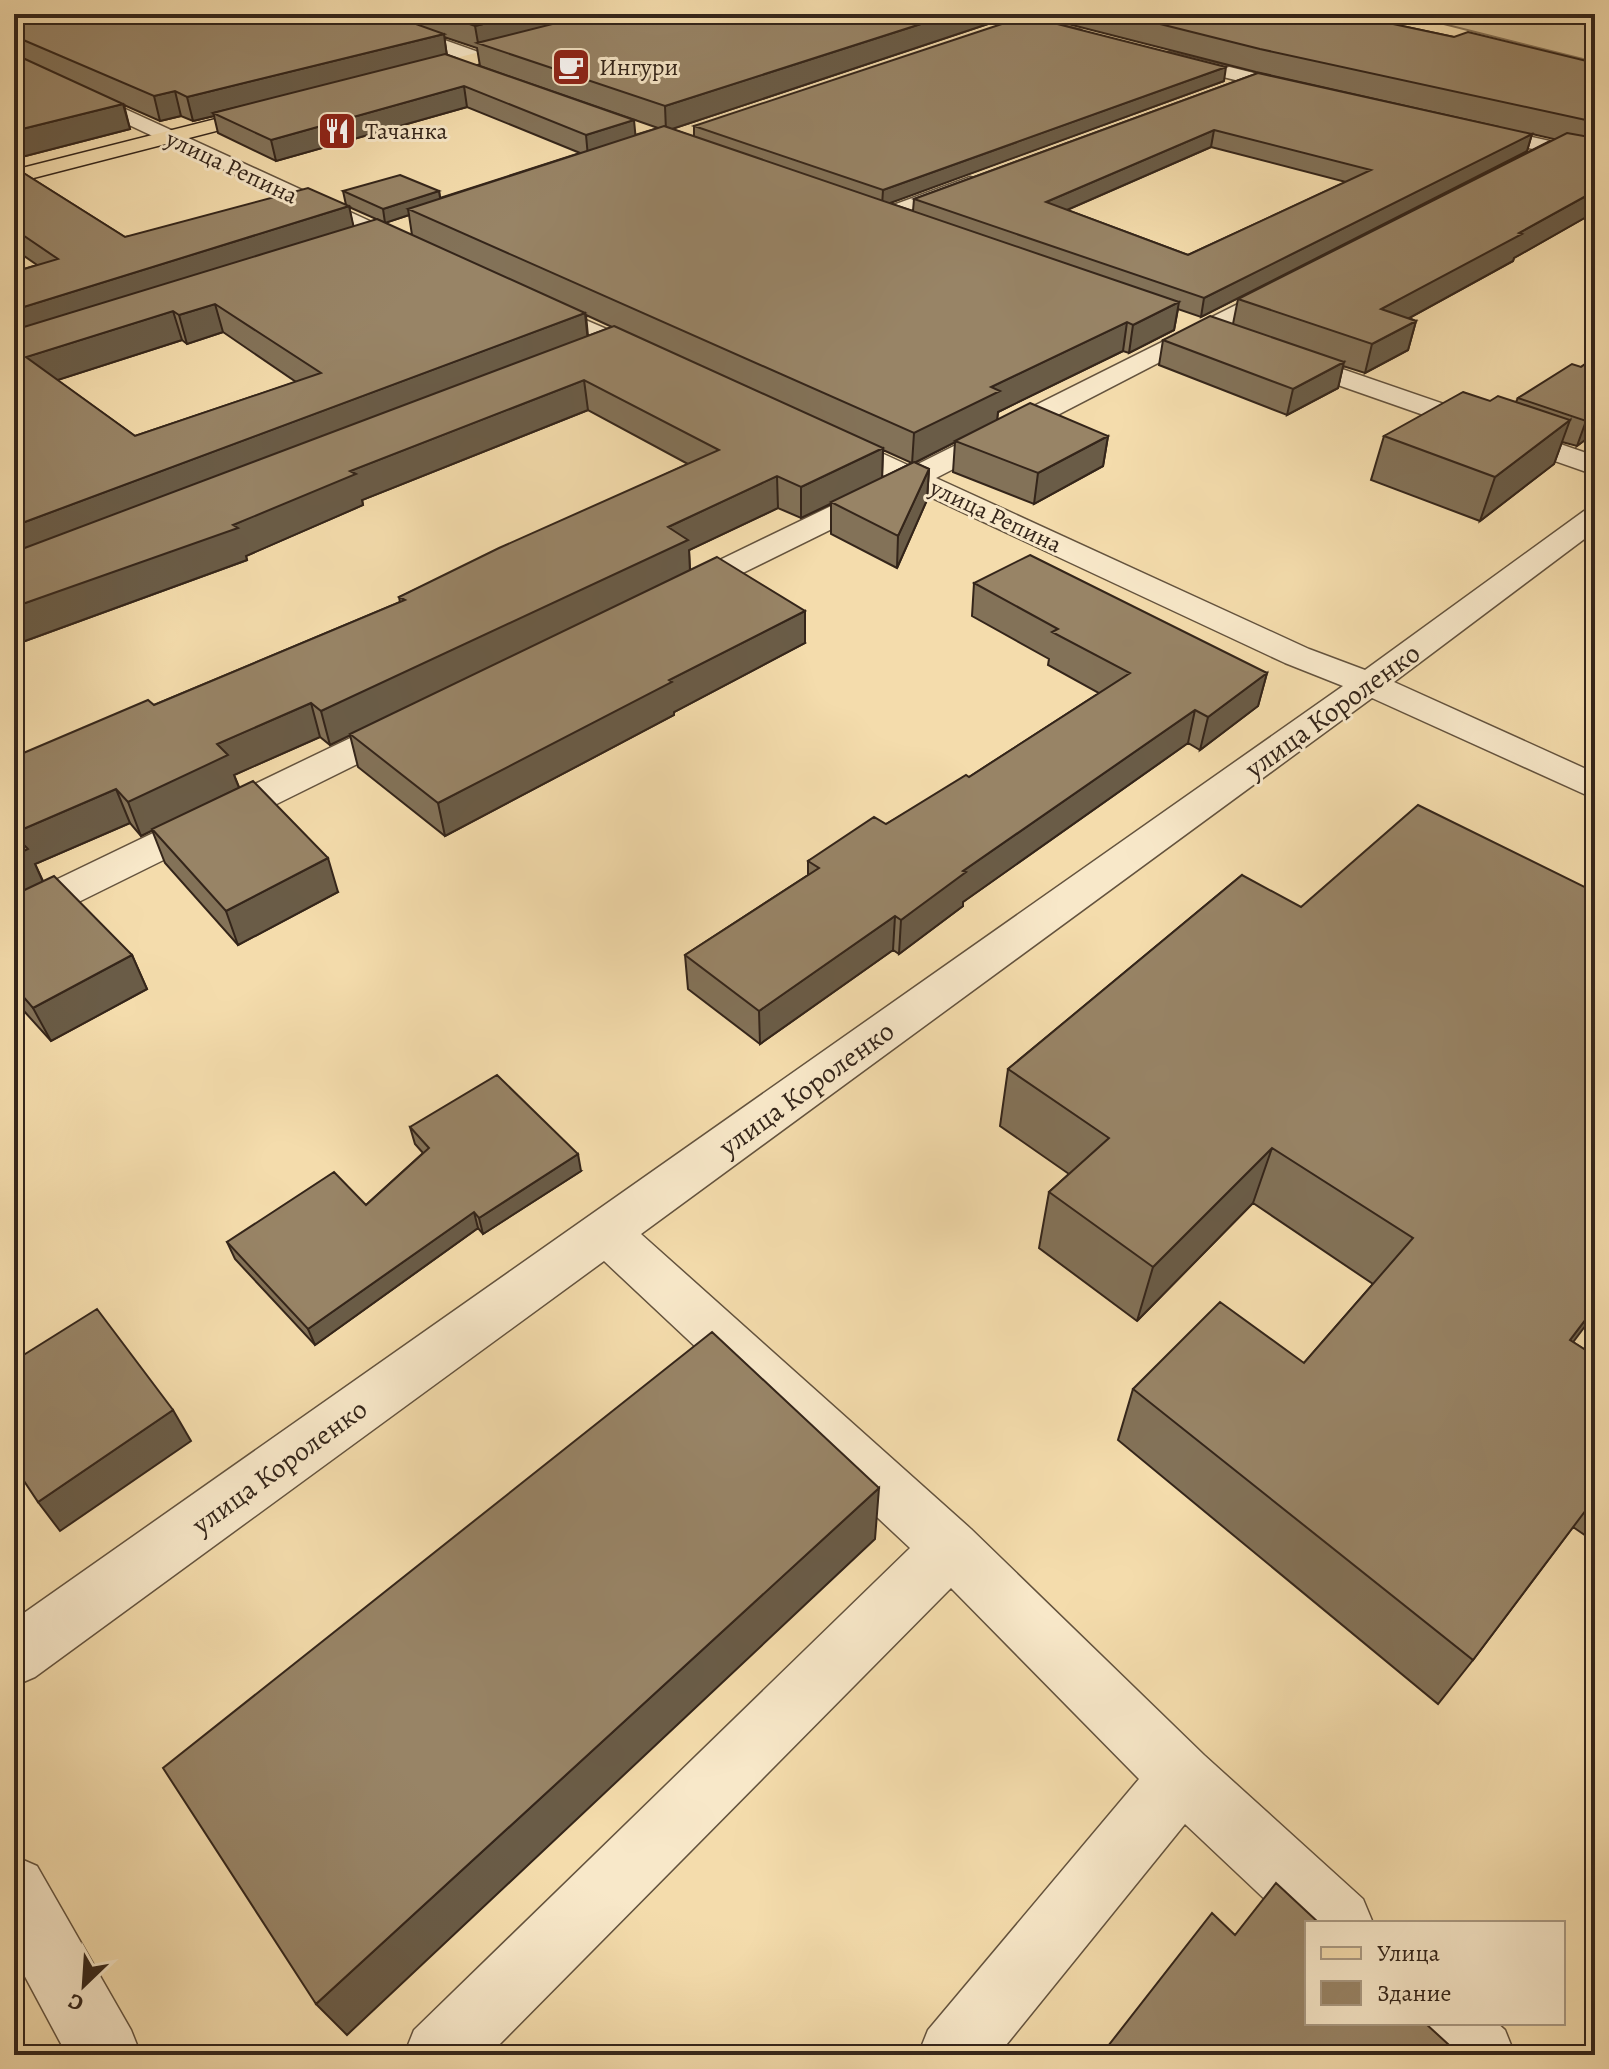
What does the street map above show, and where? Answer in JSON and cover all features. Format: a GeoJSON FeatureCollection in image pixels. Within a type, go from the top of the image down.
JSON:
{"type":"FeatureCollection","features":[{"type":"Feature","properties":{"kind":"main road"},"geometry":{"type":"LineString","coordinates":[[390,81],[648,14]]}},
{"type":"Feature","properties":{"kind":"main road"},"geometry":{"type":"LineString","coordinates":[[14,177],[301,103]]}},
{"type":"Feature","properties":{"kind":"street"},"geometry":{"type":"LineString","coordinates":[[355,14],[477,58]]}},
{"type":"Feature","properties":{"kind":"street"},"geometry":{"type":"LineString","coordinates":[[996,14],[1101,41]]}},
{"type":"Feature","properties":{"kind":"street"},"geometry":{"type":"LineString","coordinates":[[980,36],[1025,21]]}},
{"type":"Feature","properties":{"kind":"street"},"geometry":{"type":"LineString","coordinates":[[1147,53],[1329,97]]}},
{"type":"Feature","properties":{"kind":"street","name":"улица Репина"},"geometry":{"type":"LineString","coordinates":[[14,64],[437,260]]}},
{"type":"Feature","properties":{"kind":"street"},"geometry":{"type":"LineString","coordinates":[[449,65],[492,80]]}},
{"type":"Feature","properties":{"kind":"street"},"geometry":{"type":"LineString","coordinates":[[1224,91],[1254,80]]}},
{"type":"Feature","properties":{"kind":"street"},"geometry":{"type":"LineString","coordinates":[[1449,125],[1595,157]]}},
{"type":"Feature","properties":{"kind":"street"},"geometry":{"type":"LineString","coordinates":[[1511,170],[1553,149]]}},
{"type":"Feature","properties":{"kind":"street"},"geometry":{"type":"LineString","coordinates":[[882,217],[986,178]]}},
{"type":"Feature","properties":{"kind":"street"},"geometry":{"type":"LineString","coordinates":[[853,207],[911,227]]}},
{"type":"Feature","properties":{"kind":"street"},"geometry":{"type":"LineString","coordinates":[[352,244],[411,225]]}},
{"type":"Feature","properties":{"kind":"street"},"geometry":{"type":"LineString","coordinates":[[656,603],[913,478],[1316,272]]}},
{"type":"Feature","properties":{"kind":"street"},"geometry":{"type":"LineString","coordinates":[[506,292],[673,369]]}},
{"type":"Feature","properties":{"kind":"street"},"geometry":{"type":"LineString","coordinates":[[1174,319],[1234,340]]}},
{"type":"Feature","properties":{"kind":"street"},"geometry":{"type":"LineString","coordinates":[[587,354],[617,343]]}},
{"type":"Feature","properties":{"kind":"street"},"geometry":{"type":"LineString","coordinates":[[1264,350],[1595,466]]}},
{"type":"Feature","properties":{"kind":"street","name":"улица Репина"},"geometry":{"type":"LineString","coordinates":[[800,426],[1297,656],[1424,706],[1595,787]]}},
{"type":"Feature","properties":{"kind":"street","name":"улица Короленко"},"geometry":{"type":"LineString","coordinates":[[14,1656],[1590,526]]}},
{"type":"Feature","properties":{"kind":"street"},"geometry":{"type":"LineString","coordinates":[[14,917],[428,715]]}},
{"type":"Feature","properties":{"kind":"street"},"geometry":{"type":"LineString","coordinates":[[606,1232],[951,1548],[1182,1777],[1337,1921]]}},
{"type":"Feature","properties":{"kind":"street"},"geometry":{"type":"LineString","coordinates":[[439,2055],[951,1548]]}},
{"type":"Feature","properties":{"kind":"street"},"geometry":{"type":"LineString","coordinates":[[953,2055],[1182,1777]]}},
{"type":"Feature","properties":{"kind":"street"},"geometry":{"type":"LineString","coordinates":[[14,1889],[106,2055]]}},
{"type":"Feature","properties":{"kind":"street"},"geometry":{"type":"LineString","coordinates":[[1448,2025],[1480,2055]]}},
{"type":"Feature","properties":{"kind":"shaded area"},"geometry":{"type":"Polygon","coordinates":[[[1404,14],[1595,14],[1595,62],[1404,14]]]}},
{"type":"Feature","properties":{"kind":"building"},"geometry":{"type":"Polygon","coordinates":[[[14,14],[388,14],[444,34],[187,97],[175,91],[154,96],[14,36],[14,14]]]}},
{"type":"Feature","properties":{"kind":"building"},"geometry":{"type":"Polygon","coordinates":[[[441,14],[524,14],[475,26],[441,14]]]}},
{"type":"Feature","properties":{"kind":"building"},"geometry":{"type":"Polygon","coordinates":[[[592,14],[952,14],[665,106],[477,43],[592,14]]]}},
{"type":"Feature","properties":{"kind":"building"},"geometry":{"type":"Polygon","coordinates":[[[1120,14],[1346,14],[1454,37],[1468,32],[1595,63],[1595,122],[1260,49],[1120,14]]]}},
{"type":"Feature","properties":{"kind":"building"},"geometry":{"type":"Polygon","coordinates":[[[1026,16],[1226,67],[883,190],[694,126],[1026,16]]]}},
{"type":"Feature","properties":{"kind":"building"},"geometry":{"type":"Polygon","coordinates":[[[14,54],[123,104],[14,131],[14,54]]]}},
{"type":"Feature","properties":{"kind":"building"},"geometry":{"type":"Polygon","coordinates":[[[445,54],[634,120],[586,135],[464,86],[271,140],[213,113],[445,54]]]}},
{"type":"Feature","properties":{"kind":"building"},"geometry":{"type":"Polygon","coordinates":[[[1258,73],[1532,134],[1204,298],[914,199],[1258,73]],[[1214,130],[1046,202],[1188,255],[1371,170],[1214,130]]]}},
{"type":"Feature","properties":{"kind":"building"},"geometry":{"type":"Polygon","coordinates":[[[664,126],[1179,302],[1133,325],[1127,322],[991,387],[1000,391],[914,433],[408,209],[664,126]]]}},
{"type":"Feature","properties":{"kind":"building"},"geometry":{"type":"Polygon","coordinates":[[[1567,133],[1595,138],[1595,191],[1519,233],[1522,234],[1381,309],[1416,321],[1372,344],[1238,299],[1567,133]]]}},
{"type":"Feature","properties":{"kind":"building"},"geometry":{"type":"Polygon","coordinates":[[[14,167],[125,237],[308,188],[349,206],[14,310],[14,272],[58,259],[14,229],[14,167]]]}},
{"type":"Feature","properties":{"kind":"building"},"geometry":{"type":"Polygon","coordinates":[[[400,175],[439,191],[383,209],[343,191],[400,175]]]}},
{"type":"Feature","properties":{"kind":"building"},"geometry":{"type":"Polygon","coordinates":[[[377,219],[585,313],[14,526],[14,330],[377,219]],[[215,304],[179,315],[173,311],[26,357],[135,436],[321,373],[215,304]]]}},
{"type":"Feature","properties":{"kind":"building"},"geometry":{"type":"Polygon","coordinates":[[[1210,316],[1344,362],[1293,389],[1163,340],[1210,316]]]}},
{"type":"Feature","properties":{"kind":"building"},"geometry":{"type":"Polygon","coordinates":[[[614,326],[883,448],[801,487],[777,476],[668,527],[688,540],[321,711],[311,703],[217,744],[228,755],[128,802],[116,789],[14,833],[14,757],[148,700],[154,705],[405,600],[399,597],[499,548],[719,450],[584,380],[350,471],[356,474],[233,525],[238,528],[14,607],[14,552],[614,326]]]}},
{"type":"Feature","properties":{"kind":"building"},"geometry":{"type":"Polygon","coordinates":[[[1595,357],[1595,414],[1586,421],[1518,398],[1572,364],[1581,367],[1595,357]]]}},
{"type":"Feature","properties":{"kind":"building"},"geometry":{"type":"Polygon","coordinates":[[[1463,392],[1490,401],[1498,396],[1570,420],[1495,477],[1384,436],[1463,392]]]}},
{"type":"Feature","properties":{"kind":"building"},"geometry":{"type":"Polygon","coordinates":[[[1030,403],[1108,436],[1038,473],[955,441],[1030,403]]]}},
{"type":"Feature","properties":{"kind":"building"},"geometry":{"type":"Polygon","coordinates":[[[914,462],[929,469],[898,536],[831,502],[914,462]]]}},
{"type":"Feature","properties":{"kind":"building"},"geometry":{"type":"Polygon","coordinates":[[[1030,555],[1267,673],[1208,717],[1195,710],[963,871],[966,872],[901,920],[895,916],[759,1011],[685,955],[819,868],[808,861],[874,817],[886,824],[966,775],[969,777],[1130,673],[1052,632],[1058,629],[974,583],[1030,555]]]}},
{"type":"Feature","properties":{"kind":"building"},"geometry":{"type":"Polygon","coordinates":[[[717,557],[805,611],[438,803],[350,734],[717,557]]]}},
{"type":"Feature","properties":{"kind":"building"},"geometry":{"type":"Polygon","coordinates":[[[253,781],[328,858],[226,911],[152,829],[253,781]]]}},
{"type":"Feature","properties":{"kind":"building"},"geometry":{"type":"Polygon","coordinates":[[[1418,805],[1595,892],[1595,1307],[1570,1340],[1595,1356],[1595,1498],[1473,1660],[1133,1389],[1220,1302],[1304,1363],[1413,1238],[1272,1148],[1153,1267],[1049,1192],[1109,1138],[1008,1069],[1242,875],[1301,907],[1418,805]]]}},
{"type":"Feature","properties":{"kind":"building"},"geometry":{"type":"Polygon","coordinates":[[[14,835],[28,849],[14,856],[14,835]]]}},
{"type":"Feature","properties":{"kind":"building"},"geometry":{"type":"Polygon","coordinates":[[[54,876],[132,955],[33,1008],[14,986],[14,895],[54,876]]]}},
{"type":"Feature","properties":{"kind":"building"},"geometry":{"type":"Polygon","coordinates":[[[497,1075],[578,1154],[479,1218],[474,1212],[308,1329],[227,1242],[334,1172],[366,1205],[429,1148],[410,1127],[497,1075]]]}},
{"type":"Feature","properties":{"kind":"building"},"geometry":{"type":"Polygon","coordinates":[[[97,1309],[173,1410],[38,1502],[14,1466],[14,1361],[97,1309]]]}},
{"type":"Feature","properties":{"kind":"building"},"geometry":{"type":"Polygon","coordinates":[[[712,1332],[879,1488],[316,2004],[163,1768],[712,1332]]]}},
{"type":"Feature","properties":{"kind":"building"},"geometry":{"type":"Polygon","coordinates":[[[1276,1883],[1317,1921],[1305,1921],[1305,2025],[1427,2025],[1460,2055],[1101,2055],[1212,1913],[1235,1935],[1276,1883]]]}},
{"type":"Feature","properties":{"kind":"place","name":"Ингури"},"geometry":{"type":"Point","coordinates":[571,67]}},
{"type":"Feature","properties":{"kind":"place","name":"Тачанка"},"geometry":{"type":"Point","coordinates":[337,131]}}]}
